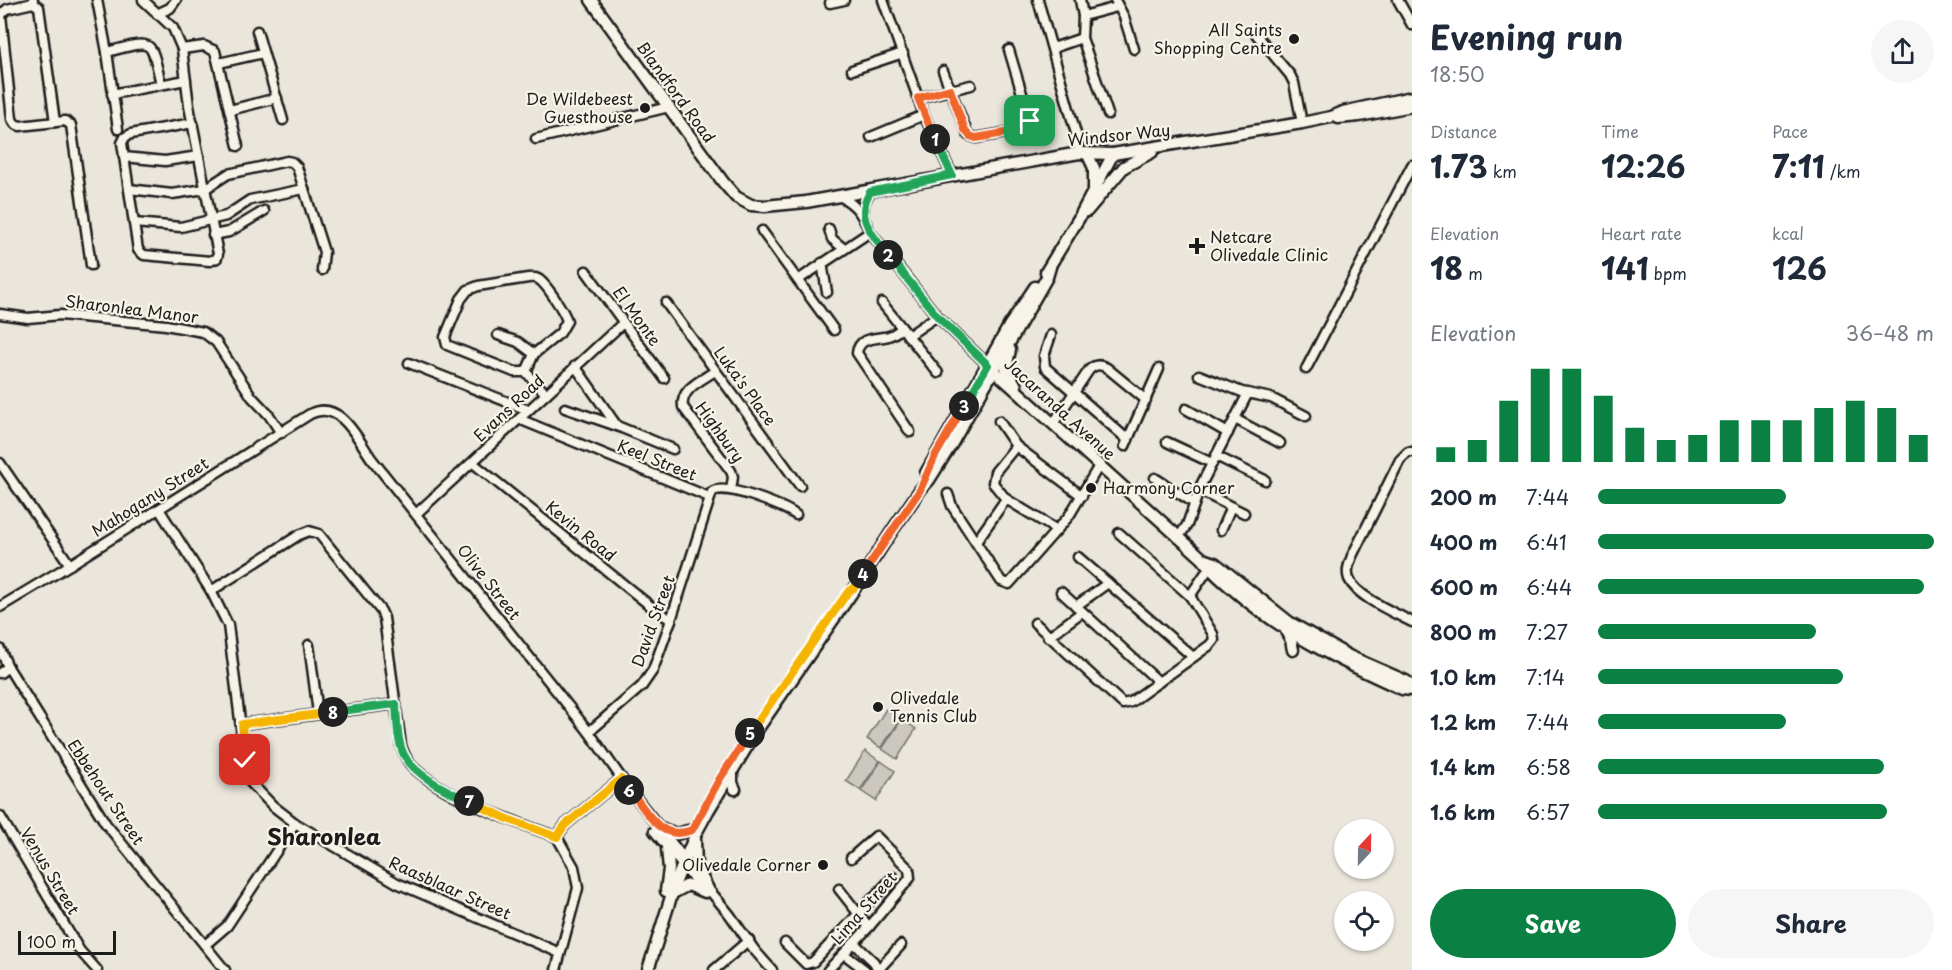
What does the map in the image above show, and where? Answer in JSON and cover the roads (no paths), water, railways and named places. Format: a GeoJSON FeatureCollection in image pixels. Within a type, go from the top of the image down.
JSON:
{"type":"FeatureCollection","features":[{"type":"Feature","properties":{"kind":"street"},"geometry":{"type":"LineString","coordinates":[[97,0],[118,129]]}},
{"type":"Feature","properties":{"kind":"street"},"geometry":{"type":"LineString","coordinates":[[143,0],[173,28],[182,50],[192,123],[218,256],[215,260],[210,261],[144,255],[138,250],[122,143],[131,134],[192,123]]}},
{"type":"Feature","properties":{"kind":"street"},"geometry":{"type":"LineString","coordinates":[[157,14],[170,8],[176,0]]}},
{"type":"Feature","properties":{"kind":"street","name":"Blandford Road"},"geometry":{"type":"LineString","coordinates":[[591,0],[723,182],[740,200]]}},
{"type":"Feature","properties":{"kind":"street"},"geometry":{"type":"LineString","coordinates":[[830,3],[844,0]]}},
{"type":"Feature","properties":{"kind":"street"},"geometry":{"type":"LineString","coordinates":[[883,0],[924,115],[952,175]]}},
{"type":"Feature","properties":{"kind":"street"},"geometry":{"type":"LineString","coordinates":[[1038,0],[1077,137],[1083,153],[1094,168],[1094,191]]}},
{"type":"Feature","properties":{"kind":"street"},"geometry":{"type":"LineString","coordinates":[[1080,0],[1083,16],[1082,39],[1108,114]]}},
{"type":"Feature","properties":{"kind":"street"},"geometry":{"type":"LineString","coordinates":[[1398,0],[1412,25]]}},
{"type":"Feature","properties":{"kind":"street"},"geometry":{"type":"LineString","coordinates":[[55,122],[39,7],[33,2],[7,9],[1,15],[12,118],[15,124],[20,126],[68,122],[72,128],[91,265]]}},
{"type":"Feature","properties":{"kind":"street"},"geometry":{"type":"LineString","coordinates":[[1083,16],[1116,3],[1124,16],[1134,49]]}},
{"type":"Feature","properties":{"kind":"street"},"geometry":{"type":"LineString","coordinates":[[257,31],[283,120]]}},
{"type":"Feature","properties":{"kind":"street"},"geometry":{"type":"LineString","coordinates":[[1256,34],[1290,75],[1294,83],[1302,123]]}},
{"type":"Feature","properties":{"kind":"street"},"geometry":{"type":"LineString","coordinates":[[1053,48],[1082,39]]}},
{"type":"Feature","properties":{"kind":"street"},"geometry":{"type":"LineString","coordinates":[[107,52],[140,44],[148,45],[153,50],[161,84]]}},
{"type":"Feature","properties":{"kind":"street"},"geometry":{"type":"LineString","coordinates":[[182,50],[196,46],[212,48],[215,51],[238,146]]}},
{"type":"Feature","properties":{"kind":"street"},"geometry":{"type":"LineString","coordinates":[[943,71],[965,130],[970,136],[976,138],[1022,130],[1028,127],[1029,117],[1009,50]]}},
{"type":"Feature","properties":{"kind":"street"},"geometry":{"type":"LineString","coordinates":[[219,63],[263,53]]}},
{"type":"Feature","properties":{"kind":"street"},"geometry":{"type":"LineString","coordinates":[[852,70],[903,53]]}},
{"type":"Feature","properties":{"kind":"street"},"geometry":{"type":"LineString","coordinates":[[112,94],[186,80]]}},
{"type":"Feature","properties":{"kind":"street"},"geometry":{"type":"LineString","coordinates":[[918,98],[971,85]]}},
{"type":"Feature","properties":{"kind":"street","name":"Windsor Way"},"geometry":{"type":"LineString","coordinates":[[740,200],[757,206],[841,197],[910,182],[1083,153],[1113,154],[1302,123],[1412,97]]}},
{"type":"Feature","properties":{"kind":"street"},"geometry":{"type":"LineString","coordinates":[[230,110],[277,98]]}},
{"type":"Feature","properties":{"kind":"street","name":"Windsor Way"},"geometry":{"type":"LineString","coordinates":[[1331,117],[1344,118],[1412,106]]}},
{"type":"Feature","properties":{"kind":"street"},"geometry":{"type":"LineString","coordinates":[[536,139],[669,107]]}},
{"type":"Feature","properties":{"kind":"street"},"geometry":{"type":"LineString","coordinates":[[871,137],[924,115]]}},
{"type":"Feature","properties":{"kind":"street"},"geometry":{"type":"LineString","coordinates":[[1079,218],[1092,207],[1131,161],[1169,145]]}},
{"type":"Feature","properties":{"kind":"street"},"geometry":{"type":"LineString","coordinates":[[706,890],[696,866],[694,831],[854,588],[929,480],[975,403],[1016,314],[1050,267],[1113,154]]}},
{"type":"Feature","properties":{"kind":"street"},"geometry":{"type":"LineString","coordinates":[[124,158],[165,161],[199,156]]}},
{"type":"Feature","properties":{"kind":"street"},"geometry":{"type":"LineString","coordinates":[[129,189],[172,194],[205,189],[228,174],[287,161],[295,164],[324,252],[322,270]]}},
{"type":"Feature","properties":{"kind":"street"},"geometry":{"type":"LineString","coordinates":[[1305,369],[1412,165]]}},
{"type":"Feature","properties":{"kind":"street","name":"Windsor Way"},"geometry":{"type":"LineString","coordinates":[[796,201],[806,197],[910,182]]}},
{"type":"Feature","properties":{"kind":"street"},"geometry":{"type":"LineString","coordinates":[[134,223],[181,227],[211,221],[226,216],[250,200],[304,189]]}},
{"type":"Feature","properties":{"kind":"street"},"geometry":{"type":"LineString","coordinates":[[863,216],[864,202],[870,192]]}},
{"type":"Feature","properties":{"kind":"street","name":"Jacaranda Avenue"},"geometry":{"type":"LineString","coordinates":[[841,197],[853,204],[863,216],[870,232],[937,316],[1250,604],[1286,630],[1326,652],[1402,689],[1412,689]]}},
{"type":"Feature","properties":{"kind":"street"},"geometry":{"type":"LineString","coordinates":[[213,235],[230,232],[264,211]]}},
{"type":"Feature","properties":{"kind":"street"},"geometry":{"type":"LineString","coordinates":[[830,229],[832,239],[843,249]]}},
{"type":"Feature","properties":{"kind":"street"},"geometry":{"type":"LineString","coordinates":[[762,231],[834,330]]}},
{"type":"Feature","properties":{"kind":"street"},"geometry":{"type":"LineString","coordinates":[[798,280],[870,232]]}},
{"type":"Feature","properties":{"kind":"street"},"geometry":{"type":"LineString","coordinates":[[822,263],[827,292]]}},
{"type":"Feature","properties":{"kind":"street"},"geometry":{"type":"LineString","coordinates":[[920,490],[935,456],[1017,330],[1047,277],[1050,267]]}},
{"type":"Feature","properties":{"kind":"street","name":"El Monte"},"geometry":{"type":"LineString","coordinates":[[586,271],[664,378]]}},
{"type":"Feature","properties":{"kind":"street"},"geometry":{"type":"LineString","coordinates":[[526,372],[534,354],[560,333],[567,321],[563,312],[539,279],[528,278],[472,288],[464,294],[445,337],[447,345],[514,372],[526,372],[546,394]]}},
{"type":"Feature","properties":{"kind":"street","name":"Luka's Place"},"geometry":{"type":"LineString","coordinates":[[666,303],[800,486]]}},
{"type":"Feature","properties":{"kind":"street"},"geometry":{"type":"LineString","coordinates":[[882,303],[938,374]]}},
{"type":"Feature","properties":{"kind":"street","name":"Sharonlea Manor"},"geometry":{"type":"LineString","coordinates":[[0,314],[28,318],[60,315],[166,325],[203,332],[216,342],[252,397],[274,421],[281,433]]}},
{"type":"Feature","properties":{"kind":"street"},"geometry":{"type":"LineString","coordinates":[[910,432],[857,353],[859,346],[867,339],[905,332],[937,316]]}},
{"type":"Feature","properties":{"kind":"street","name":"Evans Road"},"geometry":{"type":"LineString","coordinates":[[416,514],[623,323]]}},
{"type":"Feature","properties":{"kind":"street"},"geometry":{"type":"LineString","coordinates":[[1017,330],[1006,368],[1024,398]]}},
{"type":"Feature","properties":{"kind":"street"},"geometry":{"type":"LineString","coordinates":[[498,335],[518,342],[534,354]]}},
{"type":"Feature","properties":{"kind":"street"},"geometry":{"type":"LineString","coordinates":[[1051,335],[1043,364],[1127,443],[1159,369]]}},
{"type":"Feature","properties":{"kind":"street"},"geometry":{"type":"LineString","coordinates":[[410,363],[528,410]]}},
{"type":"Feature","properties":{"kind":"street"},"geometry":{"type":"LineString","coordinates":[[1053,423],[1089,370],[1098,365],[1107,368],[1146,400]]}},
{"type":"Feature","properties":{"kind":"street"},"geometry":{"type":"LineString","coordinates":[[575,366],[617,426]]}},
{"type":"Feature","properties":{"kind":"street","name":"Highbury"},"geometry":{"type":"LineString","coordinates":[[715,370],[687,391],[682,403],[731,471],[733,477],[731,490]]}},
{"type":"Feature","properties":{"kind":"street"},"geometry":{"type":"LineString","coordinates":[[1199,375],[1248,393],[1271,398],[1306,416]]}},
{"type":"Feature","properties":{"kind":"street"},"geometry":{"type":"LineString","coordinates":[[975,403],[992,385],[1000,384],[1013,388]]}},
{"type":"Feature","properties":{"kind":"street"},"geometry":{"type":"LineString","coordinates":[[1178,538],[1187,525],[1198,490],[1248,393]]}},
{"type":"Feature","properties":{"kind":"street"},"geometry":{"type":"LineString","coordinates":[[565,408],[673,449]]}},
{"type":"Feature","properties":{"kind":"street"},"geometry":{"type":"LineString","coordinates":[[1186,409],[1228,433]]}},
{"type":"Feature","properties":{"kind":"street","name":"Olive Street"},"geometry":{"type":"LineString","coordinates":[[316,411],[329,410],[340,416],[589,732],[681,861]]}},
{"type":"Feature","properties":{"kind":"street","name":"Mahogany Street"},"geometry":{"type":"LineString","coordinates":[[0,607],[316,411]]}},
{"type":"Feature","properties":{"kind":"street","name":"Keel Street"},"geometry":{"type":"LineString","coordinates":[[519,419],[709,497],[715,489],[731,490]]}},
{"type":"Feature","properties":{"kind":"street"},"geometry":{"type":"LineString","coordinates":[[1235,419],[1280,443]]}},
{"type":"Feature","properties":{"kind":"street"},"geometry":{"type":"LineString","coordinates":[[999,421],[1016,446],[1082,496]]}},
{"type":"Feature","properties":{"kind":"street"},"geometry":{"type":"LineString","coordinates":[[1167,442],[1265,480]]}},
{"type":"Feature","properties":{"kind":"street"},"geometry":{"type":"LineString","coordinates":[[1016,446],[993,477],[997,488],[1006,499],[1057,530]]}},
{"type":"Feature","properties":{"kind":"street"},"geometry":{"type":"LineString","coordinates":[[1412,452],[1400,460],[1352,556],[1347,571],[1359,590],[1412,622]]}},
{"type":"Feature","properties":{"kind":"street"},"geometry":{"type":"LineString","coordinates":[[0,463],[70,565]]}},
{"type":"Feature","properties":{"kind":"street","name":"Kevin Road"},"geometry":{"type":"LineString","coordinates":[[473,463],[671,620]]}},
{"type":"Feature","properties":{"kind":"street"},"geometry":{"type":"LineString","coordinates":[[948,494],[952,506],[1001,581],[1009,584],[1069,516],[1100,464]]}},
{"type":"Feature","properties":{"kind":"street"},"geometry":{"type":"LineString","coordinates":[[1155,478],[1194,503]]}},
{"type":"Feature","properties":{"kind":"street"},"geometry":{"type":"LineString","coordinates":[[731,490],[784,507],[796,514]]}},
{"type":"Feature","properties":{"kind":"street"},"geometry":{"type":"LineString","coordinates":[[1198,490],[1244,513]]}},
{"type":"Feature","properties":{"kind":"street","name":"David Street"},"geometry":{"type":"LineString","coordinates":[[589,732],[648,679],[671,620],[709,497]]}},
{"type":"Feature","properties":{"kind":"street"},"geometry":{"type":"LineString","coordinates":[[976,542],[1006,499]]}},
{"type":"Feature","properties":{"kind":"street"},"geometry":{"type":"LineString","coordinates":[[1221,530],[1231,507]]}},
{"type":"Feature","properties":{"kind":"street","name":"Raasblaar Street"},"geometry":{"type":"LineString","coordinates":[[159,509],[211,591],[228,625],[249,779],[273,806],[295,823],[397,883],[560,952]]}},
{"type":"Feature","properties":{"kind":"street"},"geometry":{"type":"LineString","coordinates":[[211,591],[299,535],[309,531],[319,534],[381,610],[402,750],[408,760],[418,771],[452,793],[510,820],[557,837],[574,867],[578,882],[575,902],[556,970]]}},
{"type":"Feature","properties":{"kind":"street"},"geometry":{"type":"LineString","coordinates":[[1035,623],[1123,704],[1131,702],[1210,645],[1215,637],[1190,596],[1119,534]]}},
{"type":"Feature","properties":{"kind":"street"},"geometry":{"type":"LineString","coordinates":[[1078,557],[1193,657]]}},
{"type":"Feature","properties":{"kind":"street"},"geometry":{"type":"LineString","coordinates":[[1190,596],[1206,563]]}},
{"type":"Feature","properties":{"kind":"street","name":"Jacaranda Avenue"},"geometry":{"type":"LineString","coordinates":[[1206,563],[1215,563],[1296,626],[1349,656],[1406,681],[1412,689]]}},
{"type":"Feature","properties":{"kind":"street"},"geometry":{"type":"LineString","coordinates":[[1048,637],[1107,583]]}},
{"type":"Feature","properties":{"kind":"street"},"geometry":{"type":"LineString","coordinates":[[647,970],[669,892],[694,831],[719,780],[848,592],[854,588]]}},
{"type":"Feature","properties":{"kind":"street"},"geometry":{"type":"LineString","coordinates":[[1061,592],[1159,682]]}},
{"type":"Feature","properties":{"kind":"street"},"geometry":{"type":"LineString","coordinates":[[1286,630],[1293,650]]}},
{"type":"Feature","properties":{"kind":"street"},"geometry":{"type":"LineString","coordinates":[[309,645],[318,713]]}},
{"type":"Feature","properties":{"kind":"street","name":"Ebbehout Street"},"geometry":{"type":"LineString","coordinates":[[0,649],[8,667],[106,824],[225,970]]}},
{"type":"Feature","properties":{"kind":"street"},"geometry":{"type":"LineString","coordinates":[[1306,655],[1314,651],[1326,652]]}},
{"type":"Feature","properties":{"kind":"street"},"geometry":{"type":"LineString","coordinates":[[0,673],[8,667]]}},
{"type":"Feature","properties":{"kind":"street"},"geometry":{"type":"LineString","coordinates":[[242,724],[396,704]]}},
{"type":"Feature","properties":{"kind":"street"},"geometry":{"type":"LineString","coordinates":[[732,771],[732,783],[735,789]]}},
{"type":"Feature","properties":{"kind":"street"},"geometry":{"type":"LineString","coordinates":[[557,837],[565,825],[621,779]]}},
{"type":"Feature","properties":{"kind":"street","name":"Olive Street"},"geometry":{"type":"LineString","coordinates":[[629,789],[634,802],[667,848],[706,890],[772,970]]}},
{"type":"Feature","properties":{"kind":"street","name":"Venus Street"},"geometry":{"type":"LineString","coordinates":[[0,816],[80,951],[97,970]]}},
{"type":"Feature","properties":{"kind":"street"},"geometry":{"type":"LineString","coordinates":[[205,945],[227,926],[295,823]]}},
{"type":"Feature","properties":{"kind":"street"},"geometry":{"type":"LineString","coordinates":[[658,827],[676,834],[694,831]]}},
{"type":"Feature","properties":{"kind":"street","name":"Lima Street"},"geometry":{"type":"LineString","coordinates":[[828,970],[908,882],[911,874],[909,869],[876,836],[851,858]]}},
{"type":"Feature","properties":{"kind":"street"},"geometry":{"type":"LineString","coordinates":[[667,848],[669,892]]}},
{"type":"Feature","properties":{"kind":"street"},"geometry":{"type":"LineString","coordinates":[[785,943],[807,964],[815,961],[893,878]]}},
{"type":"Feature","properties":{"kind":"street"},"geometry":{"type":"LineString","coordinates":[[669,892],[688,885],[706,890]]}},
{"type":"Feature","properties":{"kind":"street"},"geometry":{"type":"LineString","coordinates":[[839,889],[869,927]]}},
{"type":"Feature","properties":{"kind":"street"},"geometry":{"type":"LineString","coordinates":[[854,943],[874,962],[878,970],[901,945]]}},
{"type":"Feature","properties":{"kind":"street"},"geometry":{"type":"LineString","coordinates":[[714,970],[750,944]]}},
{"type":"Feature","properties":{"kind":"street"},"geometry":{"type":"LineString","coordinates":[[844,954],[865,970]]}},
{"type":"Feature","properties":{"kind":"place","name":"All Saints Shopping Centre"},"geometry":{"type":"Point","coordinates":[1294,39]}},
{"type":"Feature","properties":{"kind":"place","name":"De Wildebeest Guesthouse"},"geometry":{"type":"Point","coordinates":[645,108]}},
{"type":"Feature","properties":{"kind":"place","name":"Netcare Olivedale Clinic"},"geometry":{"type":"Point","coordinates":[1197,246]}},
{"type":"Feature","properties":{"kind":"place","name":"Harmony Corner"},"geometry":{"type":"Point","coordinates":[1091,488]}},
{"type":"Feature","properties":{"kind":"place","name":"Olivedale Tennis Club"},"geometry":{"type":"Point","coordinates":[878,707]}},
{"type":"Feature","properties":{"kind":"place","name":"Olivedale Corner"},"geometry":{"type":"Point","coordinates":[823,865]}},
{"type":"Feature","properties":{"kind":"district","name":"Sharonlea"},"geometry":{"type":"Point","coordinates":[324,837]}}]}
